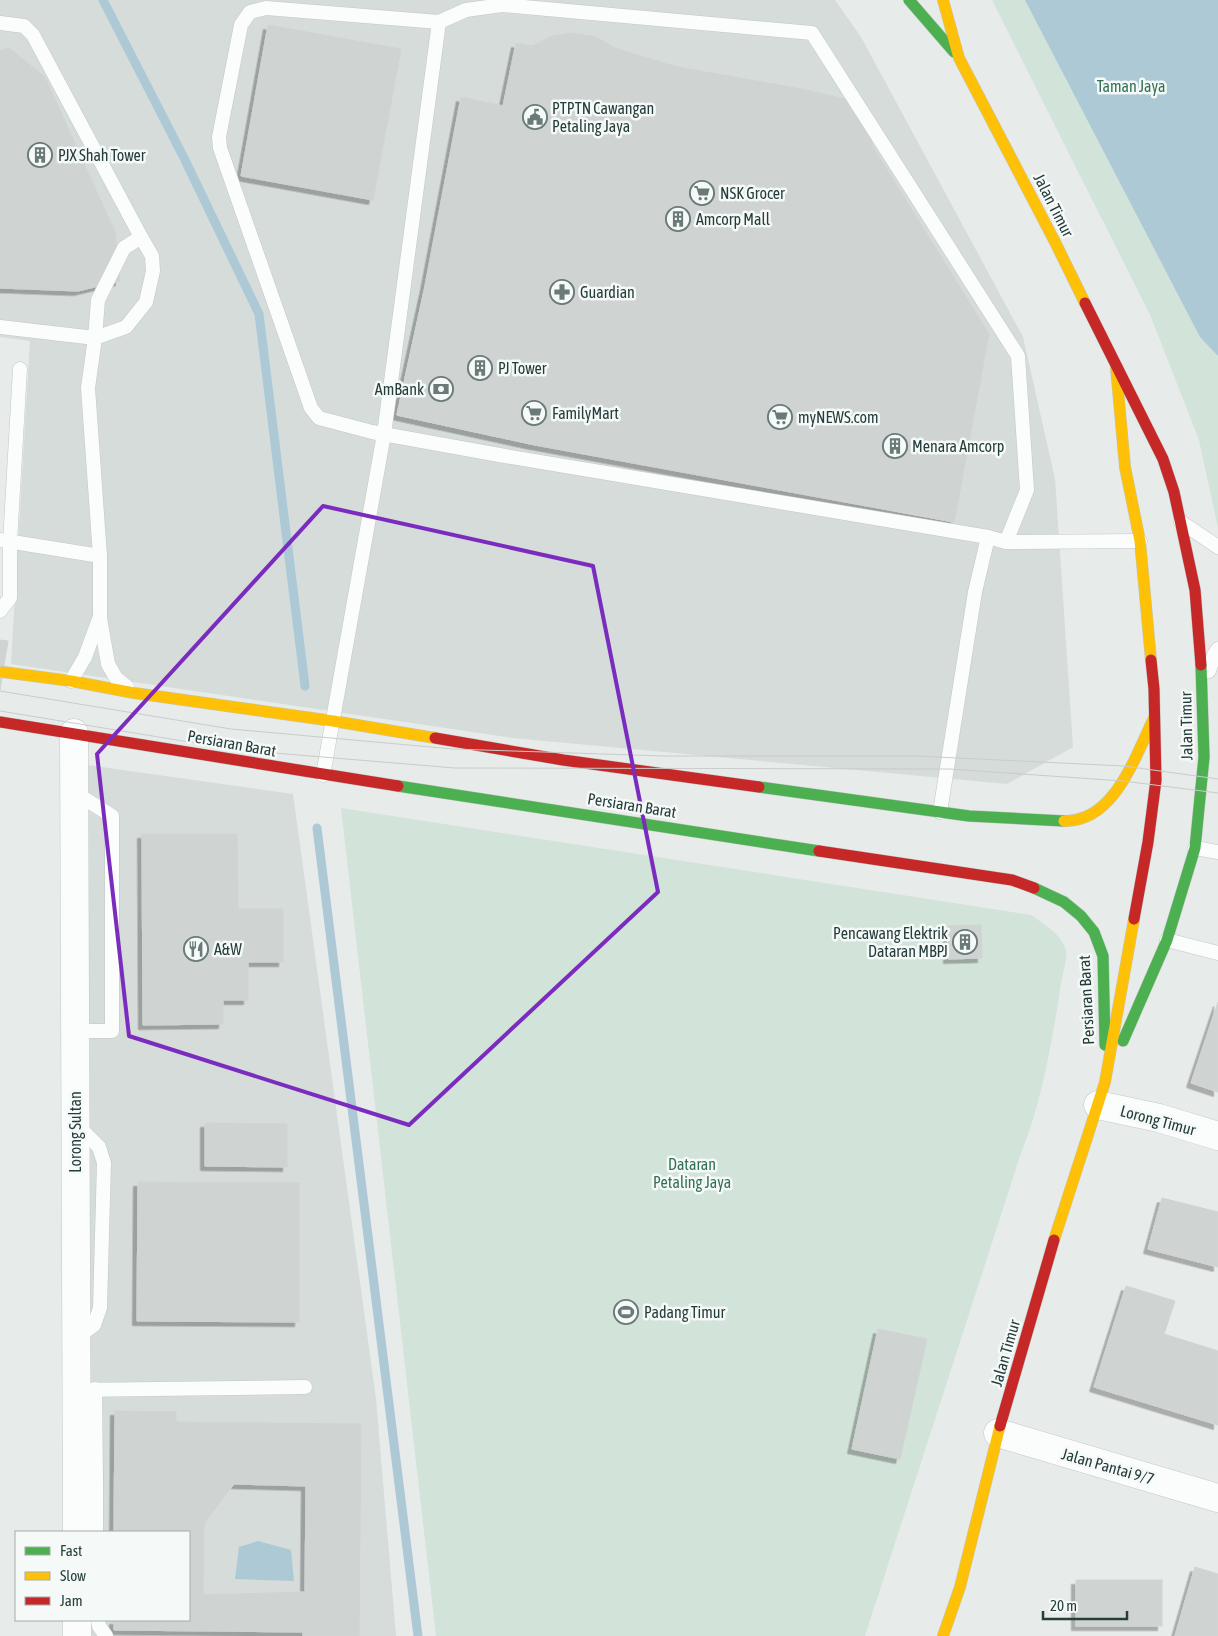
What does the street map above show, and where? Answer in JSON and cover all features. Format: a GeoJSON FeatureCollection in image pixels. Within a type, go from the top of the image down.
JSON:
{"type":"FeatureCollection","features":[{"type":"Feature","properties":{"kind":"main road","name":"Jalan Timur"},"geometry":{"type":"LineString","coordinates":[[909,0],[959,58]]}},
{"type":"Feature","properties":{"kind":"main road","name":"Jalan Timur"},"geometry":{"type":"LineString","coordinates":[[943,0],[959,58],[1055,242],[1116,368],[1163,459],[1181,522],[1195,590],[1202,691],[1204,757],[1195,848],[1167,940],[1102,1093],[1058,1227],[998,1433],[960,1587],[943,1636]]}},
{"type":"Feature","properties":{"kind":"main road","name":"Jalan Timur"},"geometry":{"type":"LineString","coordinates":[[1102,1093],[1148,842],[1156,780],[1154,689],[1140,541],[1125,468],[1116,368]]}},
{"type":"Feature","properties":{"kind":"main road"},"geometry":{"type":"LineString","coordinates":[[3,672],[71,681],[134,693],[333,721],[563,760],[968,816],[1023,819],[1076,821],[1086,818],[1106,804],[1119,789],[1154,718]]}},
{"type":"Feature","properties":{"kind":"main road","name":"Persiaran Barat"},"geometry":{"type":"LineString","coordinates":[[0,722],[323,775],[1012,880],[1064,902],[1081,916],[1094,932],[1103,956],[1102,1093]]}},
{"type":"Feature","properties":{"kind":"street","name":"Lorong Sultan"},"geometry":{"type":"LineString","coordinates":[[74,733],[76,1343],[86,1389],[86,1478],[77,1531]]}},
{"type":"Feature","properties":{"kind":"street","name":"Lorong Timur"},"geometry":{"type":"LineString","coordinates":[[1102,1093],[1159,1118],[1218,1136]]}},
{"type":"Feature","properties":{"kind":"street","name":"Jalan Pantai 9/7"},"geometry":{"type":"LineString","coordinates":[[998,1433],[1218,1498]]}},
{"type":"Feature","properties":{"kind":"street"},"geometry":{"type":"LineString","coordinates":[[77,1621],[77,1636]]}},
{"type":"Feature","properties":{"kind":"lane"},"geometry":{"type":"LineString","coordinates":[[1006,542],[1027,490],[1018,356],[812,33],[502,5],[466,10],[439,22],[266,8],[250,12],[241,25],[219,137],[220,148],[311,408],[319,418],[384,434],[988,537],[1006,542],[1140,541]]}},
{"type":"Feature","properties":{"kind":"lane"},"geometry":{"type":"LineString","coordinates":[[323,775],[384,434],[439,22]]}},
{"type":"Feature","properties":{"kind":"lane"},"geometry":{"type":"LineString","coordinates":[[0,23],[24,26],[33,35],[152,256],[153,271],[146,302],[126,327],[95,338],[0,327]]}},
{"type":"Feature","properties":{"kind":"lane"},"geometry":{"type":"LineString","coordinates":[[134,693],[116,678],[108,664],[100,618],[100,556],[88,388],[98,300],[124,248],[141,237]]}},
{"type":"Feature","properties":{"kind":"lane"},"geometry":{"type":"LineString","coordinates":[[0,611],[10,598],[5,541],[20,369]]}},
{"type":"Feature","properties":{"kind":"lane"},"geometry":{"type":"LineString","coordinates":[[1181,522],[1218,547]]}},
{"type":"Feature","properties":{"kind":"lane"},"geometry":{"type":"LineString","coordinates":[[940,812],[976,592],[988,537]]}},
{"type":"Feature","properties":{"kind":"lane"},"geometry":{"type":"LineString","coordinates":[[5,541],[100,556]]}},
{"type":"Feature","properties":{"kind":"lane"},"geometry":{"type":"LineString","coordinates":[[71,681],[85,657],[100,618]]}},
{"type":"Feature","properties":{"kind":"lane"},"geometry":{"type":"LineString","coordinates":[[1202,691],[1214,655],[1218,649]]}},
{"type":"Feature","properties":{"kind":"lane"},"geometry":{"type":"LineString","coordinates":[[74,792],[112,816],[112,1031],[75,1031]]}},
{"type":"Feature","properties":{"kind":"lane"},"geometry":{"type":"LineString","coordinates":[[1195,848],[1218,852]]}},
{"type":"Feature","properties":{"kind":"lane"},"geometry":{"type":"LineString","coordinates":[[1167,940],[1218,953]]}},
{"type":"Feature","properties":{"kind":"lane"},"geometry":{"type":"LineString","coordinates":[[86,1389],[305,1387]]}},
{"type":"Feature","properties":{"kind":"lane"},"geometry":{"type":"LineString","coordinates":[[86,1478],[96,1531]]}},
{"type":"Feature","properties":{"kind":"lane"},"geometry":{"type":"LineString","coordinates":[[98,1621],[99,1626],[106,1636]]}},
{"type":"Feature","properties":{"kind":"highlighted area"},"geometry":{"type":"Polygon","coordinates":[[[323,506],[593,566],[658,892],[409,1125],[129,1036],[97,754],[323,506]]]}},
{"type":"Feature","properties":{"kind":"shaded area"},"geometry":{"type":"Polygon","coordinates":[[[0,0],[835,0],[861,37],[1023,337],[1055,479],[1073,747],[1007,784],[513,738],[11,664],[30,341],[0,337],[0,0]]]}},
{"type":"Feature","properties":{"kind":"shaded area"},"geometry":{"type":"Polygon","coordinates":[[[80,764],[293,794],[376,1399],[396,1636],[86,1636],[86,1621],[190,1621],[190,1531],[85,1531],[80,764]]]}},
{"type":"Feature","properties":{"kind":"green space","name":"Taman Jaya"},"geometry":{"type":"Polygon","coordinates":[[[992,0],[1218,0],[1218,528],[1199,440],[1151,317],[992,0]]]}},
{"type":"Feature","properties":{"kind":"green space","name":"Dataran Petaling Jaya"},"geometry":{"type":"Polygon","coordinates":[[[341,808],[1031,915],[1052,930],[1064,944],[1066,962],[1050,1049],[1028,1136],[865,1636],[436,1636],[341,808]]]}},
{"type":"Feature","properties":{"kind":"water","name":"Taman Jaya"},"geometry":{"type":"Polygon","coordinates":[[[1025,0],[1218,0],[1218,356],[1200,337],[1025,0]]]}},
{"type":"Feature","properties":{"kind":"water"},"geometry":{"type":"Polygon","coordinates":[[[258,1541],[291,1550],[294,1581],[235,1579],[239,1547],[258,1541]]]}},
{"type":"Feature","properties":{"kind":"building"},"geometry":{"type":"Polygon","coordinates":[[[268,25],[401,49],[373,200],[241,176],[268,25]]]}},
{"type":"Feature","properties":{"kind":"building","name":"Amcorp Mall"},"geometry":{"type":"Polygon","coordinates":[[[571,33],[596,37],[615,48],[677,67],[806,90],[854,101],[866,119],[873,147],[989,334],[954,522],[535,445],[397,415],[424,291],[461,97],[503,106],[516,43],[532,46],[552,36],[571,33]]]}},
{"type":"Feature","properties":{"kind":"building","name":"PJX Shah Tower"},"geometry":{"type":"Polygon","coordinates":[[[9,48],[45,77],[115,232],[120,281],[78,291],[0,288],[0,51],[9,48]]]}},
{"type":"Feature","properties":{"kind":"building"},"geometry":{"type":"Polygon","coordinates":[[[677,67],[806,90],[755,367],[626,343],[677,67]]]}},
{"type":"Feature","properties":{"kind":"building","name":"PJ Tower"},"geometry":{"type":"Polygon","coordinates":[[[424,291],[562,321],[535,445],[397,415],[424,291]]]}},
{"type":"Feature","properties":{"kind":"building","name":"Menara Amcorp"},"geometry":{"type":"Polygon","coordinates":[[[835,370],[977,397],[954,522],[812,495],[835,370]]]}},
{"type":"Feature","properties":{"kind":"building"},"geometry":{"type":"Polygon","coordinates":[[[0,640],[8,641],[0,690],[0,640]]]}},
{"type":"Feature","properties":{"kind":"building"},"geometry":{"type":"Polygon","coordinates":[[[142,834],[237,834],[238,909],[283,909],[283,962],[248,962],[248,1000],[223,1000],[223,1024],[143,1025],[142,834]]]}},
{"type":"Feature","properties":{"kind":"building","name":"Pencawang Elektrik Dataran MBPJ"},"geometry":{"type":"Polygon","coordinates":[[[981,925],[982,958],[948,959],[948,926],[981,925]]]}},
{"type":"Feature","properties":{"kind":"building"},"geometry":{"type":"Polygon","coordinates":[[[1218,1002],[1218,1092],[1191,1083],[1218,1002]]]}},
{"type":"Feature","properties":{"kind":"building"},"geometry":{"type":"Polygon","coordinates":[[[205,1123],[287,1124],[287,1167],[205,1166],[205,1123]]]}},
{"type":"Feature","properties":{"kind":"building"},"geometry":{"type":"Polygon","coordinates":[[[138,1182],[299,1183],[299,1322],[137,1321],[138,1182]]]}},
{"type":"Feature","properties":{"kind":"building"},"geometry":{"type":"Polygon","coordinates":[[[1162,1198],[1218,1212],[1218,1267],[1148,1249],[1162,1198]]]}},
{"type":"Feature","properties":{"kind":"building"},"geometry":{"type":"Polygon","coordinates":[[[1126,1286],[1175,1301],[1164,1334],[1218,1351],[1218,1425],[1094,1387],[1126,1286]]]}},
{"type":"Feature","properties":{"kind":"building"},"geometry":{"type":"Polygon","coordinates":[[[878,1329],[927,1339],[900,1459],[852,1449],[878,1329]]]}},
{"type":"Feature","properties":{"kind":"building"},"geometry":{"type":"Polygon","coordinates":[[[115,1411],[176,1412],[176,1422],[361,1424],[359,1636],[303,1636],[303,1632],[114,1630],[114,1621],[190,1621],[190,1531],[114,1531],[115,1411]],[[234,1484],[204,1523],[203,1595],[305,1592],[306,1486],[234,1484]]]}},
{"type":"Feature","properties":{"kind":"building"},"geometry":{"type":"Polygon","coordinates":[[[1195,1567],[1218,1574],[1218,1636],[1175,1636],[1195,1567]]]}},
{"type":"Feature","properties":{"kind":"building"},"geometry":{"type":"Polygon","coordinates":[[[1076,1580],[1162,1580],[1162,1626],[1076,1626],[1076,1580]]]}},
{"type":"Feature","properties":{"kind":"waterway"},"geometry":{"type":"LineString","coordinates":[[103,0],[185,160],[259,314],[305,686]]}},
{"type":"Feature","properties":{"kind":"waterway"},"geometry":{"type":"LineString","coordinates":[[317,828],[418,1636]]}},
{"type":"Feature","properties":{"kind":"tram line"},"geometry":{"type":"LineString","coordinates":[[0,691],[231,729],[453,749],[664,756],[915,756],[1124,766],[1218,779]]}},
{"type":"Feature","properties":{"kind":"tram line"},"geometry":{"type":"LineString","coordinates":[[0,711],[238,750],[455,768],[949,769],[1123,781],[1218,793]]}},
{"type":"Feature","properties":{"kind":"traffic: fast"},"geometry":{"type":"LineString","coordinates":[[909,0],[954,52]]}},
{"type":"Feature","properties":{"kind":"traffic: fast"},"geometry":{"type":"LineString","coordinates":[[1123,1041],[1167,940],[1195,848],[1204,757],[1201,665]]}},
{"type":"Feature","properties":{"kind":"traffic: fast"},"geometry":{"type":"LineString","coordinates":[[398,786],[819,851]]}},
{"type":"Feature","properties":{"kind":"traffic: fast"},"geometry":{"type":"LineString","coordinates":[[759,787],[969,816],[1064,821]]}},
{"type":"Feature","properties":{"kind":"traffic: fast"},"geometry":{"type":"LineString","coordinates":[[1034,888],[1064,902],[1081,916],[1094,932],[1103,956],[1105,1045]]}},
{"type":"Feature","properties":{"kind":"traffic: slow"},"geometry":{"type":"LineString","coordinates":[[943,0],[959,58],[1085,303]]}},
{"type":"Feature","properties":{"kind":"traffic: slow"},"geometry":{"type":"LineString","coordinates":[[1116,368],[1125,467],[1140,541],[1151,660]]}},
{"type":"Feature","properties":{"kind":"traffic: slow"},"geometry":{"type":"LineString","coordinates":[[3,672],[435,738]]}},
{"type":"Feature","properties":{"kind":"traffic: slow"},"geometry":{"type":"LineString","coordinates":[[1064,821],[1082,818],[1097,811],[1110,799],[1131,768],[1154,718]]}},
{"type":"Feature","properties":{"kind":"traffic: slow"},"geometry":{"type":"LineString","coordinates":[[1054,1240],[1105,1082],[1134,919]]}},
{"type":"Feature","properties":{"kind":"traffic: slow"},"geometry":{"type":"LineString","coordinates":[[943,1636],[960,1587],[1000,1426]]}},
{"type":"Feature","properties":{"kind":"traffic: jam"},"geometry":{"type":"LineString","coordinates":[[1085,303],[1163,459],[1174,492],[1195,590],[1201,665]]}},
{"type":"Feature","properties":{"kind":"traffic: jam"},"geometry":{"type":"LineString","coordinates":[[1134,919],[1148,842],[1156,780],[1154,689],[1151,660]]}},
{"type":"Feature","properties":{"kind":"traffic: jam"},"geometry":{"type":"LineString","coordinates":[[0,722],[398,786]]}},
{"type":"Feature","properties":{"kind":"traffic: jam"},"geometry":{"type":"LineString","coordinates":[[435,738],[563,760],[759,787]]}},
{"type":"Feature","properties":{"kind":"traffic: jam"},"geometry":{"type":"LineString","coordinates":[[819,851],[1012,880],[1034,888]]}},
{"type":"Feature","properties":{"kind":"traffic: jam"},"geometry":{"type":"LineString","coordinates":[[1000,1426],[1054,1240]]}},
{"type":"Feature","properties":{"kind":"place","name":"PTPTN Cawangan Petaling Jaya"},"geometry":{"type":"Point","coordinates":[535,117]}},
{"type":"Feature","properties":{"kind":"place","name":"PJX Shah Tower"},"geometry":{"type":"Point","coordinates":[40,155]}},
{"type":"Feature","properties":{"kind":"place","name":"NSK Grocer"},"geometry":{"type":"Point","coordinates":[702,193]}},
{"type":"Feature","properties":{"kind":"place","name":"Amcorp Mall"},"geometry":{"type":"Point","coordinates":[678,219]}},
{"type":"Feature","properties":{"kind":"place","name":"Guardian"},"geometry":{"type":"Point","coordinates":[562,292]}},
{"type":"Feature","properties":{"kind":"place","name":"PJ Tower"},"geometry":{"type":"Point","coordinates":[480,368]}},
{"type":"Feature","properties":{"kind":"place","name":"AmBank"},"geometry":{"type":"Point","coordinates":[441,389]}},
{"type":"Feature","properties":{"kind":"place","name":"FamilyMart"},"geometry":{"type":"Point","coordinates":[534,413]}},
{"type":"Feature","properties":{"kind":"place","name":"myNEWS.com"},"geometry":{"type":"Point","coordinates":[780,417]}},
{"type":"Feature","properties":{"kind":"place","name":"Menara Amcorp"},"geometry":{"type":"Point","coordinates":[895,446]}},
{"type":"Feature","properties":{"kind":"place","name":"Pencawang Elektrik Dataran MBPJ"},"geometry":{"type":"Point","coordinates":[965,942]}},
{"type":"Feature","properties":{"kind":"place","name":"A&W"},"geometry":{"type":"Point","coordinates":[196,949]}},
{"type":"Feature","properties":{"kind":"place","name":"Padang Timur"},"geometry":{"type":"Point","coordinates":[626,1312]}}]}
